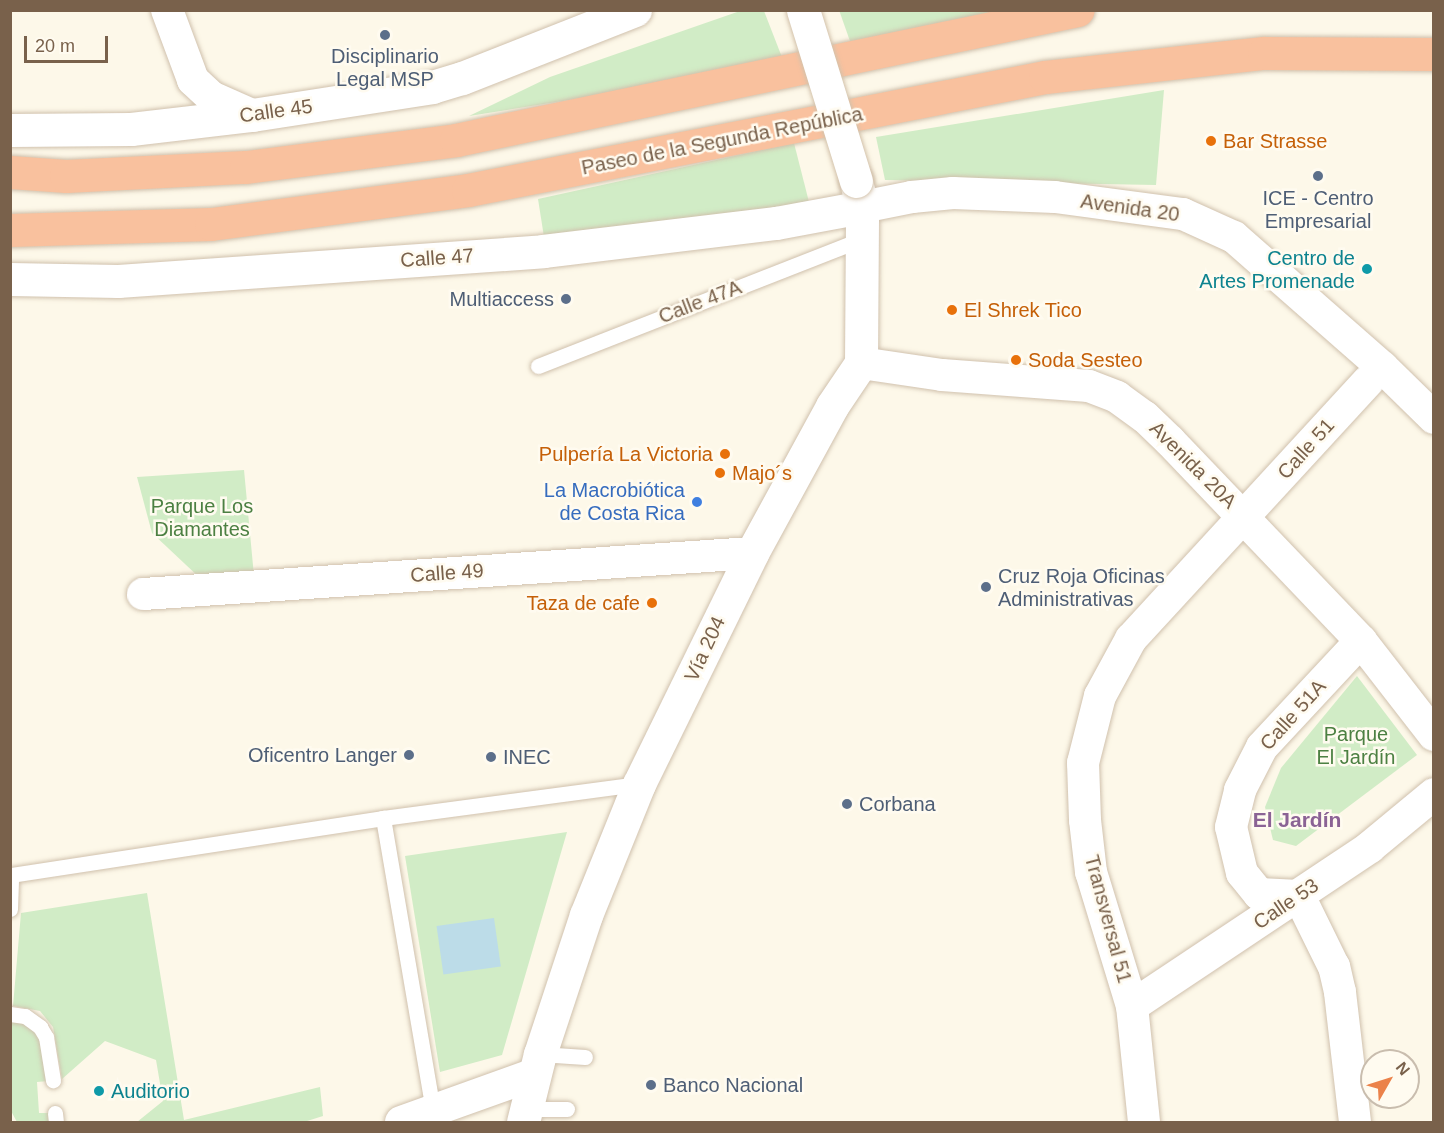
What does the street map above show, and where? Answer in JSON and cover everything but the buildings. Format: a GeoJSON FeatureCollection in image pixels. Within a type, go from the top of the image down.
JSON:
{"type":"FeatureCollection","features":[{"type":"Feature","properties":{"kind":"highway"},"geometry":{"type":"LineString","coordinates":[[10,172],[66,176],[246,167],[456,140],[1078,10]]}},
{"type":"Feature","properties":{"kind":"highway","name":"Paseo de la Segunda República"},"geometry":{"type":"LineString","coordinates":[[10,230],[211,224],[468,190],[1045,77],[1264,53],[1434,54]]}},
{"type":"Feature","properties":{"kind":"main road","name":"Calle 45"},"geometry":{"type":"LineString","coordinates":[[10,130],[131,129],[252,115],[432,87],[472,75],[635,10]]}},
{"type":"Feature","properties":{"kind":"main road"},"geometry":{"type":"LineString","coordinates":[[803,10],[860,209],[861,363]]}},
{"type":"Feature","properties":{"kind":"main road","name":"Calle 47"},"geometry":{"type":"LineString","coordinates":[[10,279],[118,281],[543,251],[776,223],[860,209]]}},
{"type":"Feature","properties":{"kind":"main road","name":"Vía 204"},"geometry":{"type":"LineString","coordinates":[[525,1116],[537,1064],[586,915],[639,784],[752,553],[832,406],[861,363]]}},
{"type":"Feature","properties":{"kind":"street"},"geometry":{"type":"LineString","coordinates":[[167,10],[193,80],[211,97],[252,115]]}},
{"type":"Feature","properties":{"kind":"street"},"geometry":{"type":"LineString","coordinates":[[178,123],[193,80]]}},
{"type":"Feature","properties":{"kind":"street","name":"Avenida 20"},"geometry":{"type":"LineString","coordinates":[[860,209],[912,197],[953,193],[1055,197],[1184,214],[1234,237],[1382,367],[1434,418]]}},
{"type":"Feature","properties":{"kind":"street","name":"Avenida 20A"},"geometry":{"type":"LineString","coordinates":[[861,363],[942,375],[1055,381],[1098,389],[1117,397],[1145,417],[1361,640],[1434,735]]}},
{"type":"Feature","properties":{"kind":"street","name":"Calle 51"},"geometry":{"type":"LineString","coordinates":[[1245,518],[1368,381]]}},
{"type":"Feature","properties":{"kind":"street","name":"Transversal 51"},"geometry":{"type":"LineString","coordinates":[[1144,1122],[1132,1006],[1092,872],[1085,820],[1083,763],[1100,696],[1131,639],[1245,518]]}},
{"type":"Feature","properties":{"kind":"street","name":"Calle 49"},"geometry":{"type":"LineString","coordinates":[[143,594],[752,553]]}},
{"type":"Feature","properties":{"kind":"street","name":"Calle 51A"},"geometry":{"type":"LineString","coordinates":[[1299,896],[1259,894],[1242,873],[1231,827],[1240,790],[1262,747],[1361,640]]}},
{"type":"Feature","properties":{"kind":"street","name":"Calle 53"},"geometry":{"type":"LineString","coordinates":[[1132,1006],[1370,848],[1434,794]]}},
{"type":"Feature","properties":{"kind":"street"},"geometry":{"type":"LineString","coordinates":[[1299,896],[1334,967],[1340,992],[1355,1122]]}},
{"type":"Feature","properties":{"kind":"street"},"geometry":{"type":"LineString","coordinates":[[400,1122],[433,1111],[537,1064]]}},
{"type":"Feature","properties":{"kind":"lane","name":"Calle 47A"},"geometry":{"type":"LineString","coordinates":[[538,366],[860,209]]}},
{"type":"Feature","properties":{"kind":"lane"},"geometry":{"type":"LineString","coordinates":[[10,909],[11,875],[383,818],[639,784]]}},
{"type":"Feature","properties":{"kind":"lane"},"geometry":{"type":"LineString","coordinates":[[383,818],[433,1111]]}},
{"type":"Feature","properties":{"kind":"lane"},"geometry":{"type":"LineString","coordinates":[[10,1014],[25,1016],[40,1027],[46,1037],[53,1080]]}},
{"type":"Feature","properties":{"kind":"lane"},"geometry":{"type":"LineString","coordinates":[[537,1064],[585,1057]]}},
{"type":"Feature","properties":{"kind":"lane"},"geometry":{"type":"LineString","coordinates":[[525,1116],[567,1109]]}},
{"type":"Feature","properties":{"kind":"green space"},"geometry":{"type":"Polygon","coordinates":[[[839,10],[1009,11],[851,44],[839,10]]]}},
{"type":"Feature","properties":{"kind":"green space"},"geometry":{"type":"Polygon","coordinates":[[[740,11],[764,11],[785,65],[469,116],[550,77],[740,11]]]}},
{"type":"Feature","properties":{"kind":"green space"},"geometry":{"type":"Polygon","coordinates":[[[1164,90],[1156,185],[885,180],[876,137],[1164,90]]]}},
{"type":"Feature","properties":{"kind":"green space"},"geometry":{"type":"Polygon","coordinates":[[[794,143],[810,206],[544,237],[538,199],[794,143]]]}},
{"type":"Feature","properties":{"kind":"green space","name":"Parque Los Diamantes"},"geometry":{"type":"Polygon","coordinates":[[[244,470],[254,576],[201,579],[152,533],[137,477],[244,470]]]}},
{"type":"Feature","properties":{"kind":"green space","name":"Parque El Jardín"},"geometry":{"type":"Polygon","coordinates":[[[1357,676],[1417,755],[1296,846],[1273,840],[1265,807],[1281,768],[1357,676]]]}},
{"type":"Feature","properties":{"kind":"green space"},"geometry":{"type":"Polygon","coordinates":[[[567,832],[502,1055],[440,1072],[405,856],[567,832]]]}},
{"type":"Feature","properties":{"kind":"green space"},"geometry":{"type":"Polygon","coordinates":[[[147,893],[184,1120],[320,1087],[323,1116],[304,1122],[137,1122],[163,1101],[156,1060],[105,1041],[62,1079],[53,1027],[40,1011],[13,1006],[21,913],[147,893]]]}},
{"type":"Feature","properties":{"kind":"green space"},"geometry":{"type":"Polygon","coordinates":[[[10,1019],[29,1026],[41,1041],[48,1081],[37,1082],[39,1113],[49,1113],[50,1122],[17,1122],[11,1111],[10,1019]]]}},
{"type":"Feature","properties":{"kind":"water"},"geometry":{"type":"Polygon","coordinates":[[[494,918],[501,967],[443,975],[437,926],[494,918]]]}},
{"type":"Feature","properties":{"kind":"place","name":"Disciplinario Legal MSP"},"geometry":{"type":"Point","coordinates":[385,35]}},
{"type":"Feature","properties":{"kind":"place","name":"Bar Strasse"},"geometry":{"type":"Point","coordinates":[1211,141]}},
{"type":"Feature","properties":{"kind":"place","name":"ICE - Centro Empresarial"},"geometry":{"type":"Point","coordinates":[1318,176]}},
{"type":"Feature","properties":{"kind":"place","name":"Centro de Artes Promenade"},"geometry":{"type":"Point","coordinates":[1367,269]}},
{"type":"Feature","properties":{"kind":"place","name":"Multiaccess"},"geometry":{"type":"Point","coordinates":[566,299]}},
{"type":"Feature","properties":{"kind":"place","name":"El Shrek Tico"},"geometry":{"type":"Point","coordinates":[952,310]}},
{"type":"Feature","properties":{"kind":"place","name":"Soda Sesteo"},"geometry":{"type":"Point","coordinates":[1016,360]}},
{"type":"Feature","properties":{"kind":"place","name":"Pulpería La Victoria"},"geometry":{"type":"Point","coordinates":[725,454]}},
{"type":"Feature","properties":{"kind":"place","name":"Majo´s"},"geometry":{"type":"Point","coordinates":[720,473]}},
{"type":"Feature","properties":{"kind":"place","name":"La Macrobiótica de Costa Rica"},"geometry":{"type":"Point","coordinates":[697,502]}},
{"type":"Feature","properties":{"kind":"place","name":"Cruz Roja Oficinas Administrativas"},"geometry":{"type":"Point","coordinates":[986,587]}},
{"type":"Feature","properties":{"kind":"place","name":"Taza de cafe"},"geometry":{"type":"Point","coordinates":[652,603]}},
{"type":"Feature","properties":{"kind":"place","name":"Oficentro Langer"},"geometry":{"type":"Point","coordinates":[409,755]}},
{"type":"Feature","properties":{"kind":"place","name":"INEC"},"geometry":{"type":"Point","coordinates":[491,757]}},
{"type":"Feature","properties":{"kind":"place","name":"Corbana"},"geometry":{"type":"Point","coordinates":[847,804]}},
{"type":"Feature","properties":{"kind":"place","name":"Banco Nacional"},"geometry":{"type":"Point","coordinates":[651,1085]}},
{"type":"Feature","properties":{"kind":"place","name":"Auditorio"},"geometry":{"type":"Point","coordinates":[99,1091]}},
{"type":"Feature","properties":{"kind":"district","name":"El Jardín"},"geometry":{"type":"Point","coordinates":[1297,820]}}]}
